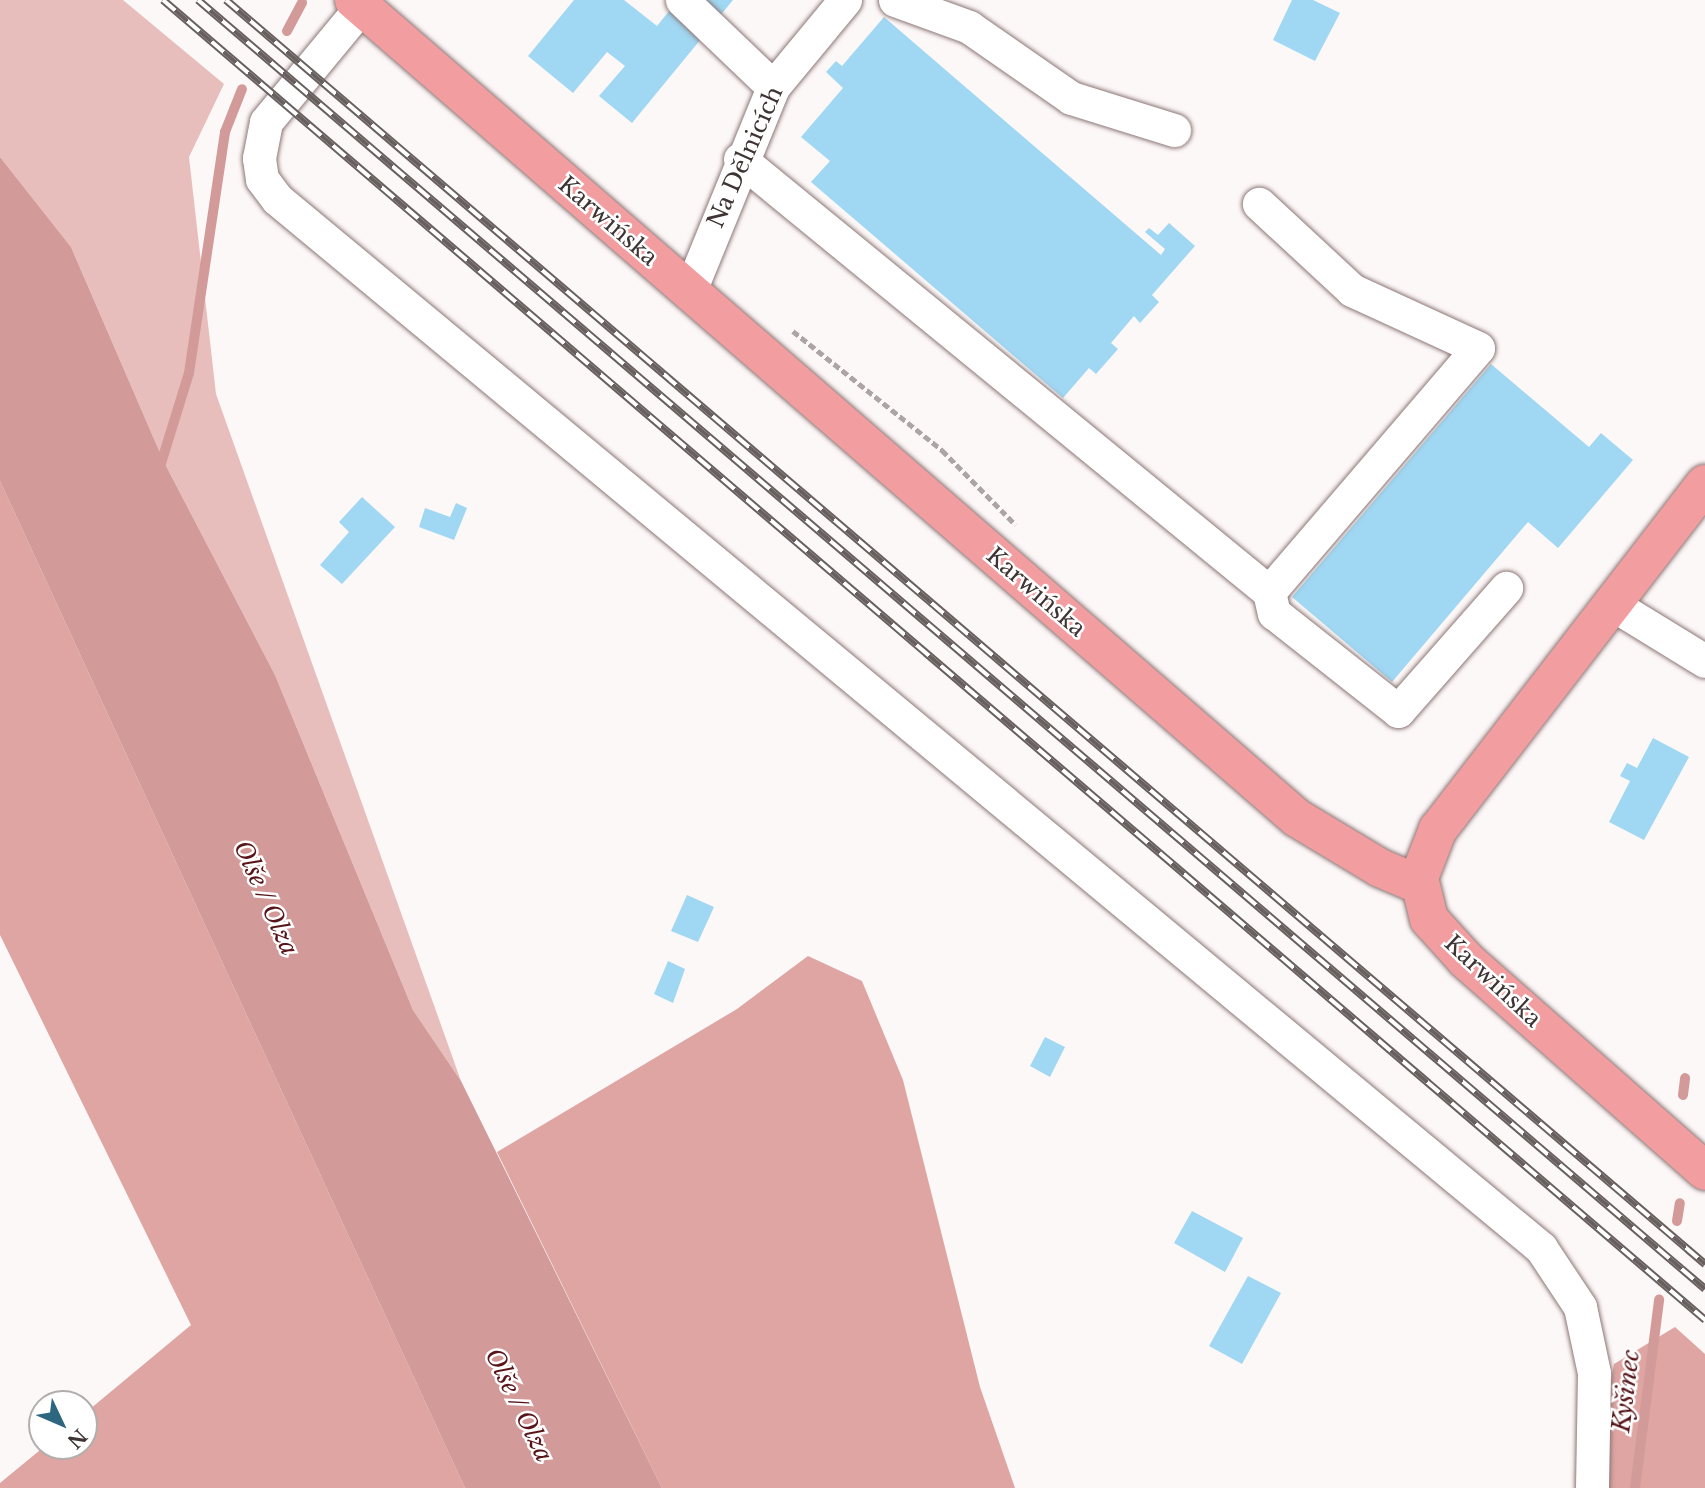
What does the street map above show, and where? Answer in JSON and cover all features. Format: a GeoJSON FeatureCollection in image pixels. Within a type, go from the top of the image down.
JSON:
{"type":"FeatureCollection","features":[{"type":"Feature","properties":{"kind":"main road","name":"Karwińska"},"geometry":{"type":"LineString","coordinates":[[357,3],[1297,818],[1380,868],[1420,885],[1429,919],[1466,960],[1705,1171]]}},
{"type":"Feature","properties":{"kind":"main road"},"geometry":{"type":"LineString","coordinates":[[1420,885],[1438,829],[1705,484]]}},
{"type":"Feature","properties":{"kind":"street"},"geometry":{"type":"LineString","coordinates":[[682,0],[773,87]]}},
{"type":"Feature","properties":{"kind":"street","name":"Na Dělnicích"},"geometry":{"type":"LineString","coordinates":[[689,293],[740,159],[773,87],[845,0]]}},
{"type":"Feature","properties":{"kind":"street"},"geometry":{"type":"LineString","coordinates":[[895,0],[969,27],[1071,98],[1174,130]]}},
{"type":"Feature","properties":{"kind":"street"},"geometry":{"type":"LineString","coordinates":[[357,3],[266,122],[259,158],[262,179],[276,199],[1541,1248],[1580,1307],[1594,1373],[1592,1488]]}},
{"type":"Feature","properties":{"kind":"street"},"geometry":{"type":"LineString","coordinates":[[740,159],[1269,592],[1274,613],[1398,711],[1506,588]]}},
{"type":"Feature","properties":{"kind":"street"},"geometry":{"type":"LineString","coordinates":[[1259,204],[1352,289],[1478,348],[1269,592]]}},
{"type":"Feature","properties":{"kind":"street"},"geometry":{"type":"LineString","coordinates":[[1612,604],[1705,661]]}},
{"type":"Feature","properties":{"kind":"shaded area"},"geometry":{"type":"Polygon","coordinates":[[[0,0],[123,0],[224,84],[189,157],[216,394],[461,1081],[413,1010],[275,675],[164,462],[71,247],[0,157],[0,0]]]}},
{"type":"Feature","properties":{"kind":"shaded area"},"geometry":{"type":"Polygon","coordinates":[[[0,481],[465,1488],[0,1488],[0,1483],[28,1460],[98,1460],[98,1402],[191,1325],[0,935],[0,481]]]}},
{"type":"Feature","properties":{"kind":"shaded area"},"geometry":{"type":"Polygon","coordinates":[[[808,956],[862,981],[903,1080],[980,1387],[1015,1488],[662,1488],[497,1152],[737,1009],[808,956]]]}},
{"type":"Feature","properties":{"kind":"shaded area"},"geometry":{"type":"Polygon","coordinates":[[[1675,1327],[1705,1354],[1705,1488],[1591,1488],[1614,1364],[1675,1327]]]}},
{"type":"Feature","properties":{"kind":"water","name":"Olše / Olza"},"geometry":{"type":"Polygon","coordinates":[[[0,157],[71,247],[164,462],[275,675],[413,1010],[461,1081],[662,1488],[465,1488],[0,481],[0,157]]]}},
{"type":"Feature","properties":{"kind":"building"},"geometry":{"type":"Polygon","coordinates":[[[574,0],[624,0],[657,26],[678,0],[733,0],[632,123],[599,96],[625,66],[607,52],[573,93],[528,56],[574,0]]]}},
{"type":"Feature","properties":{"kind":"building"},"geometry":{"type":"Polygon","coordinates":[[[1292,0],[1313,0],[1340,13],[1315,61],[1273,40],[1292,0]]]}},
{"type":"Feature","properties":{"kind":"building"},"geometry":{"type":"Polygon","coordinates":[[[884,17],[1161,255],[1165,249],[1145,232],[1149,228],[1158,235],[1169,223],[1195,246],[1152,295],[1159,302],[1140,323],[1134,316],[1111,343],[1118,349],[1096,374],[1089,368],[1063,398],[811,182],[830,161],[801,137],[843,88],[826,72],[836,61],[842,66],[884,17]]]}},
{"type":"Feature","properties":{"kind":"building"},"geometry":{"type":"Polygon","coordinates":[[[1491,364],[1589,447],[1601,433],[1633,460],[1558,548],[1528,522],[1392,682],[1292,597],[1491,364]]]}},
{"type":"Feature","properties":{"kind":"building"},"geometry":{"type":"Polygon","coordinates":[[[362,497],[395,527],[342,584],[320,565],[349,532],[339,522],[362,497]]]}},
{"type":"Feature","properties":{"kind":"building"},"geometry":{"type":"Polygon","coordinates":[[[456,503],[467,508],[454,540],[419,527],[425,508],[450,517],[456,503]]]}},
{"type":"Feature","properties":{"kind":"building"},"geometry":{"type":"Polygon","coordinates":[[[1653,738],[1689,757],[1644,840],[1609,822],[1630,781],[1620,776],[1627,763],[1637,768],[1653,738]]]}},
{"type":"Feature","properties":{"kind":"building"},"geometry":{"type":"Polygon","coordinates":[[[687,895],[714,907],[698,942],[671,931],[687,895]]]}},
{"type":"Feature","properties":{"kind":"building"},"geometry":{"type":"Polygon","coordinates":[[[668,961],[685,969],[673,1003],[654,994],[668,961]]]}},
{"type":"Feature","properties":{"kind":"building"},"geometry":{"type":"Polygon","coordinates":[[[1045,1037],[1065,1047],[1050,1077],[1030,1066],[1045,1037]]]}},
{"type":"Feature","properties":{"kind":"building"},"geometry":{"type":"Polygon","coordinates":[[[1192,1211],[1243,1238],[1225,1272],[1174,1243],[1192,1211]]]}},
{"type":"Feature","properties":{"kind":"building"},"geometry":{"type":"Polygon","coordinates":[[[1248,1276],[1281,1293],[1242,1364],[1209,1346],[1248,1276]]]}},
{"type":"Feature","properties":{"kind":"waterway"},"geometry":{"type":"LineString","coordinates":[[287,31],[302,3]]}},
{"type":"Feature","properties":{"kind":"waterway"},"geometry":{"type":"LineString","coordinates":[[158,473],[189,373],[225,132],[242,89]]}},
{"type":"Feature","properties":{"kind":"waterway","name":"Kyšinec"},"geometry":{"type":"LineString","coordinates":[[1683,1095],[1685,1078]]}},
{"type":"Feature","properties":{"kind":"waterway","name":"Kyšinec"},"geometry":{"type":"LineString","coordinates":[[1677,1221],[1680,1203]]}},
{"type":"Feature","properties":{"kind":"waterway","name":"Kyšinec"},"geometry":{"type":"LineString","coordinates":[[1635,1488],[1659,1300]]}},
{"type":"Feature","properties":{"kind":"railway"},"geometry":{"type":"LineString","coordinates":[[163,0],[1705,1320]]}},
{"type":"Feature","properties":{"kind":"railway"},"geometry":{"type":"LineString","coordinates":[[198,0],[1705,1289]]}},
{"type":"Feature","properties":{"kind":"railway"},"geometry":{"type":"LineString","coordinates":[[226,0],[1705,1264]]}}]}
